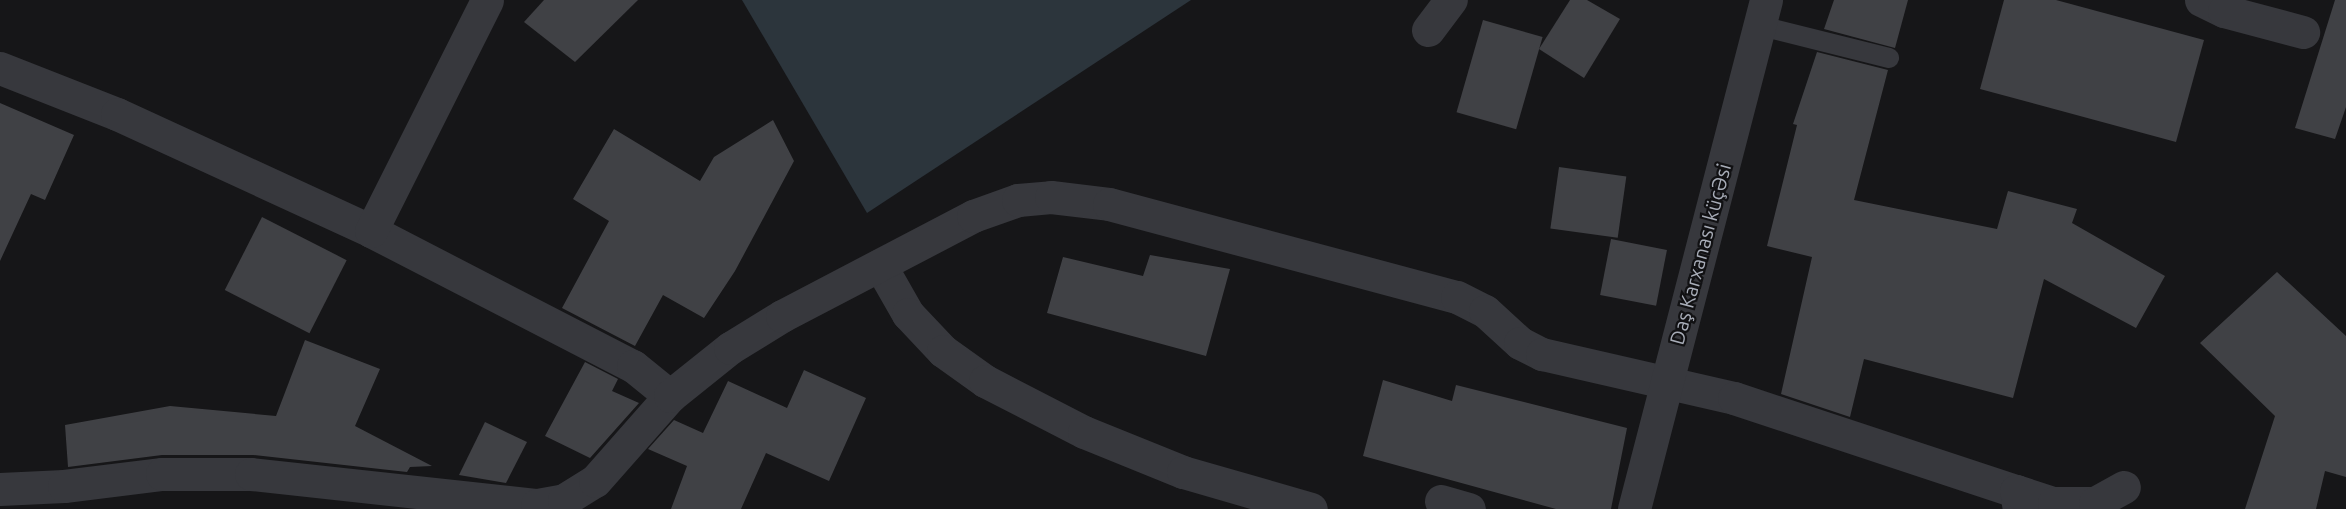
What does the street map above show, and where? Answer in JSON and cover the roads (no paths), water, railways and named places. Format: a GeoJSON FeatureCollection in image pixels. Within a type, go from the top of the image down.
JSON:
{"type":"FeatureCollection","features":[{"type":"Feature","properties":{"kind":"street"},"geometry":{"type":"LineString","coordinates":[[371,231],[487,0]]}},
{"type":"Feature","properties":{"kind":"street"},"geometry":{"type":"LineString","coordinates":[[1428,30],[1451,0]]}},
{"type":"Feature","properties":{"kind":"street"},"geometry":{"type":"LineString","coordinates":[[2201,0],[2224,11],[2303,32]]}},
{"type":"Feature","properties":{"kind":"street","name":"Daş Karxanası küçəsi"},"geometry":{"type":"LineString","coordinates":[[1635,509],[1666,382],[1764,13]]}},
{"type":"Feature","properties":{"kind":"street"},"geometry":{"type":"LineString","coordinates":[[0,68],[117,114],[371,231],[633,366],[670,396]]}},
{"type":"Feature","properties":{"kind":"street"},"geometry":{"type":"LineString","coordinates":[[0,489],[64,486],[162,474],[251,474],[537,505],[564,500],[595,482],[670,396],[747,338],[820,294],[973,216],[1018,200],[1051,197],[1109,204],[1457,297],[1485,311],[1520,343],[1542,354],[1734,398],[2018,500],[2095,503],[2124,487]]}},
{"type":"Feature","properties":{"kind":"street"},"geometry":{"type":"LineString","coordinates":[[880,265],[908,314],[943,351],[986,381],[1084,432],[1182,472],[1311,509]]}},
{"type":"Feature","properties":{"kind":"lane"},"geometry":{"type":"LineString","coordinates":[[1764,13],[1889,58]]}}]}
